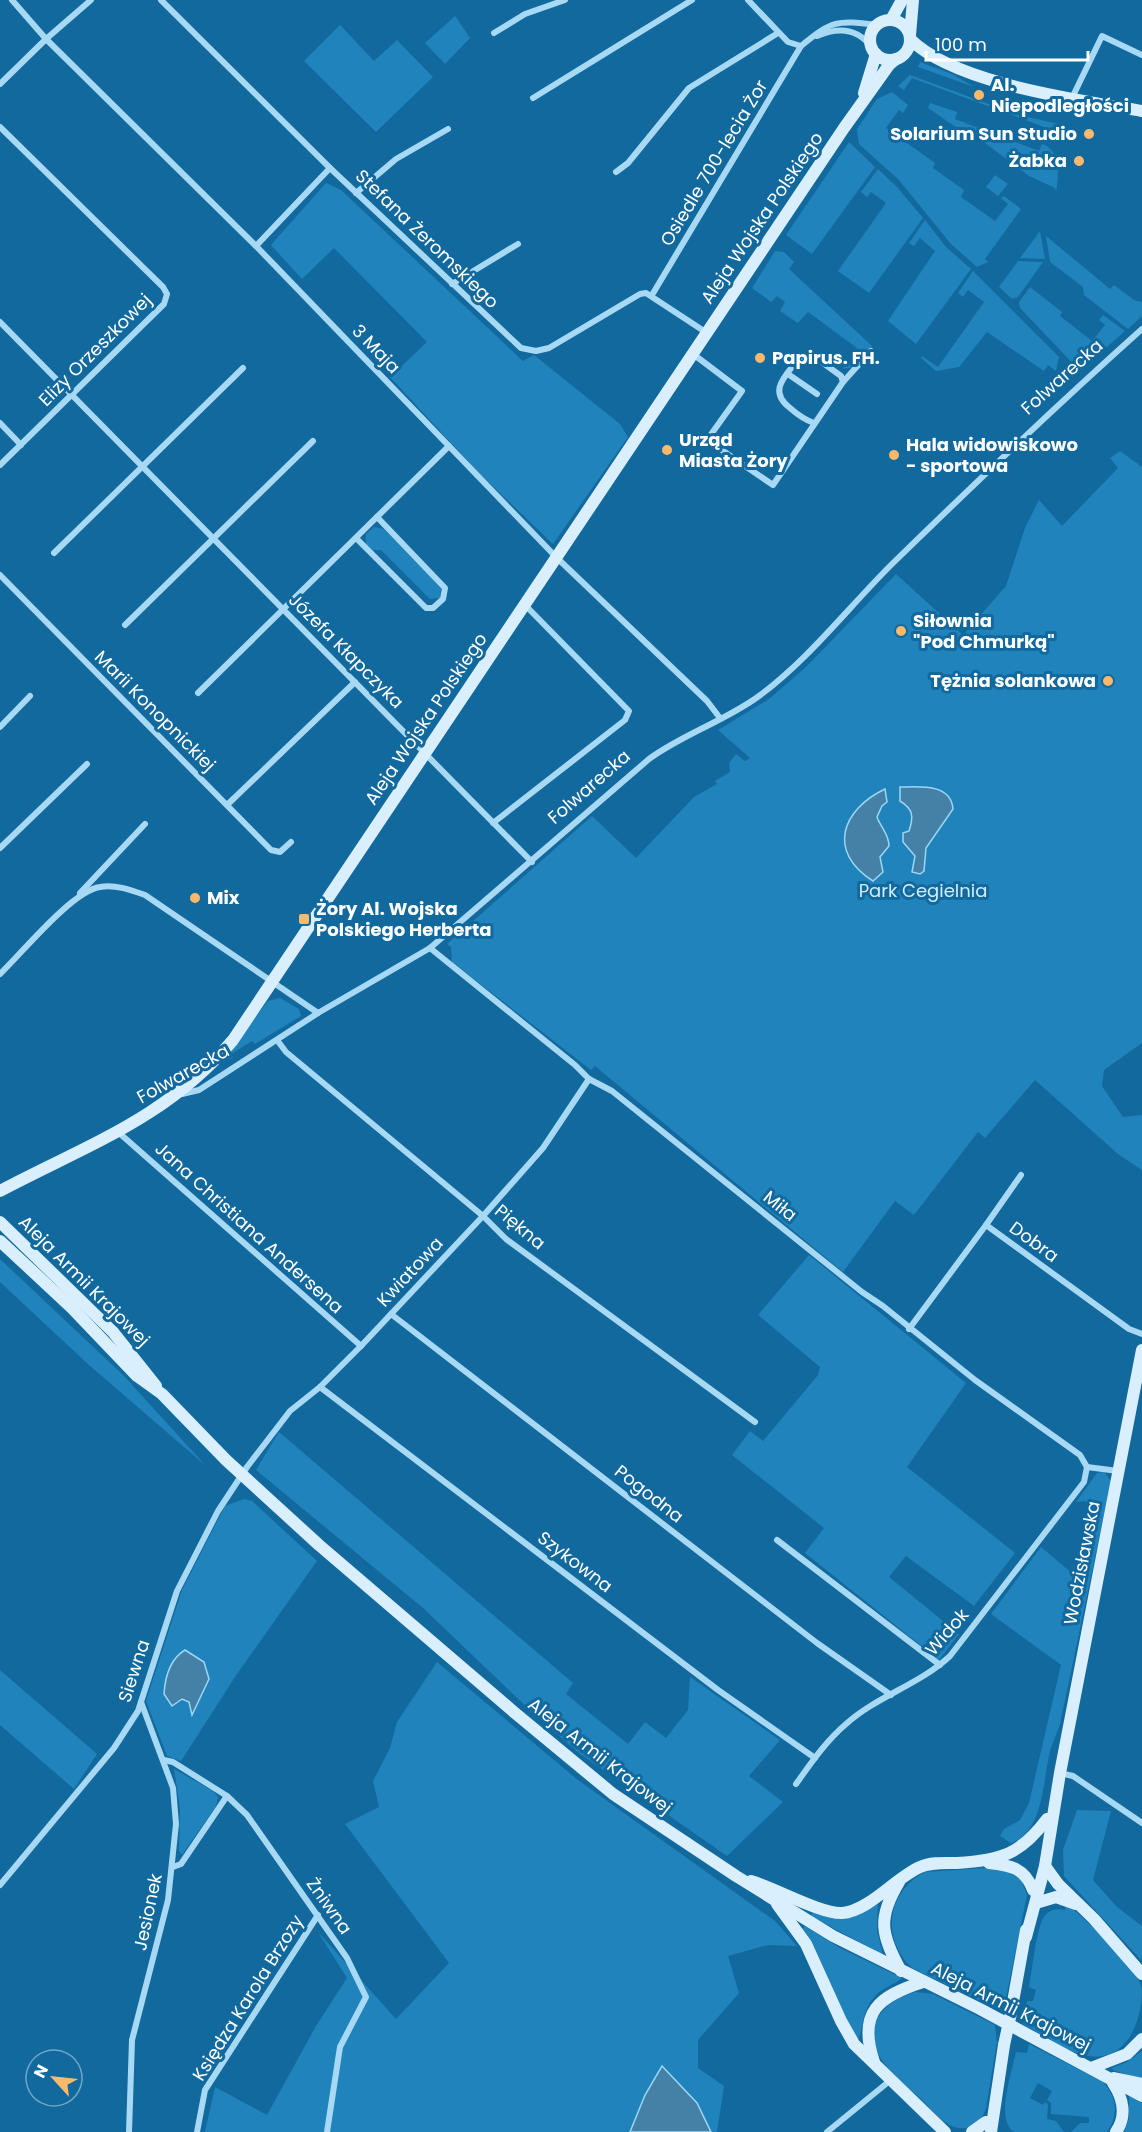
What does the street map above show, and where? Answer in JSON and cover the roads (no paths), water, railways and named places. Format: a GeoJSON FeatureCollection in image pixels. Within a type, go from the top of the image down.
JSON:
{"type":"FeatureCollection","features":[{"type":"Feature","properties":{"kind":"main road"},"geometry":{"type":"LineString","coordinates":[[891,20],[902,0]]}},
{"type":"Feature","properties":{"kind":"main road"},"geometry":{"type":"LineString","coordinates":[[899,58],[910,46],[913,0]]}},
{"type":"Feature","properties":{"kind":"main road"},"geometry":{"type":"LineString","coordinates":[[951,64],[910,37],[904,25],[891,20],[877,25],[871,36],[874,51],[886,60],[899,58],[951,64],[1007,84],[1142,111]]}},
{"type":"Feature","properties":{"kind":"main road","name":"Aleja Wojska Polskiego"},"geometry":{"type":"LineString","coordinates":[[862,102],[874,51]]}},
{"type":"Feature","properties":{"kind":"main road","name":"Aleja Wojska Polskiego"},"geometry":{"type":"LineString","coordinates":[[178,1095],[216,1060],[233,1040],[862,102],[899,58]]}},
{"type":"Feature","properties":{"kind":"main road","name":"Folwarecka"},"geometry":{"type":"LineString","coordinates":[[0,1191],[118,1132],[178,1095]]}},
{"type":"Feature","properties":{"kind":"main road","name":"Aleja Armii Krajowej"},"geometry":{"type":"LineString","coordinates":[[0,1222],[113,1332],[144,1368],[162,1394]]}},
{"type":"Feature","properties":{"kind":"main road","name":"Aleja Armii Krajowej"},"geometry":{"type":"LineString","coordinates":[[0,1241],[72,1308],[137,1376],[162,1394],[243,1475],[371,1591],[563,1754],[614,1794],[736,1876],[833,1936],[1142,2096]]}},
{"type":"Feature","properties":{"kind":"main road","name":"Wodzisławska"},"geometry":{"type":"LineString","coordinates":[[1026,1937],[1046,1866],[1060,1778],[1142,1350]]}},
{"type":"Feature","properties":{"kind":"main road","name":"Wodzisławska"},"geometry":{"type":"LineString","coordinates":[[991,2128],[1033,1890],[1047,1819],[1060,1778]]}},
{"type":"Feature","properties":{"kind":"main road"},"geometry":{"type":"LineString","coordinates":[[977,1862],[1018,1851],[1034,1837],[1047,1819]]}},
{"type":"Feature","properties":{"kind":"main road"},"geometry":{"type":"LineString","coordinates":[[736,1876],[773,1887],[829,1911],[841,1913],[860,1908],[926,1865],[977,1862],[1008,1864],[1025,1875],[1033,1890]]}},
{"type":"Feature","properties":{"kind":"main road"},"geometry":{"type":"LineString","coordinates":[[1046,1866],[1058,1884],[1117,1943],[1142,1974]]}},
{"type":"Feature","properties":{"kind":"main road"},"geometry":{"type":"LineString","coordinates":[[901,1880],[888,1902],[883,1924],[886,1943],[902,1972]]}},
{"type":"Feature","properties":{"kind":"main road"},"geometry":{"type":"LineString","coordinates":[[1036,1903],[1056,1897],[1080,1906]]}},
{"type":"Feature","properties":{"kind":"main road"},"geometry":{"type":"LineString","coordinates":[[775,1901],[806,1944],[854,2044],[943,2130],[954,2132]]}},
{"type":"Feature","properties":{"kind":"main road"},"geometry":{"type":"LineString","coordinates":[[874,2063],[868,2027],[875,2007],[896,1991],[922,1982]]}},
{"type":"Feature","properties":{"kind":"main road"},"geometry":{"type":"LineString","coordinates":[[1091,2068],[1127,2054],[1142,2038]]}},
{"type":"Feature","properties":{"kind":"main road"},"geometry":{"type":"LineString","coordinates":[[1109,2078],[1120,2094],[1123,2104],[1123,2116],[1116,2132]]}},
{"type":"Feature","properties":{"kind":"main road","name":"Aleja Armii Krajowej"},"geometry":{"type":"LineString","coordinates":[[1109,2078],[1142,2084]]}},
{"type":"Feature","properties":{"kind":"main road"},"geometry":{"type":"LineString","coordinates":[[972,2132],[991,2128]]}},
{"type":"Feature","properties":{"kind":"street","name":"3 Maja"},"geometry":{"type":"LineString","coordinates":[[12,0],[46,39],[256,246],[556,557],[707,701],[720,718]]}},
{"type":"Feature","properties":{"kind":"street"},"geometry":{"type":"LineString","coordinates":[[0,84],[46,39],[91,0]]}},
{"type":"Feature","properties":{"kind":"street","name":"Stefana Żeromskiego"},"geometry":{"type":"LineString","coordinates":[[161,0],[330,168],[521,348],[536,351],[549,348],[640,294],[652,295]]}},
{"type":"Feature","properties":{"kind":"street"},"geometry":{"type":"LineString","coordinates":[[494,33],[525,14],[565,0]]}},
{"type":"Feature","properties":{"kind":"street"},"geometry":{"type":"LineString","coordinates":[[533,98],[692,0]]}},
{"type":"Feature","properties":{"kind":"street"},"geometry":{"type":"LineString","coordinates":[[748,0],[788,42],[801,46]]}},
{"type":"Feature","properties":{"kind":"street"},"geometry":{"type":"LineString","coordinates":[[810,38],[825,26],[839,22],[877,25]]}},
{"type":"Feature","properties":{"kind":"street"},"geometry":{"type":"LineString","coordinates":[[810,38],[828,31],[858,33],[874,51]]}},
{"type":"Feature","properties":{"kind":"street","name":"Osiedle 700-lecia Żor"},"geometry":{"type":"LineString","coordinates":[[616,172],[628,163],[689,88],[778,33]]}},
{"type":"Feature","properties":{"kind":"street"},"geometry":{"type":"LineString","coordinates":[[1072,98],[1101,36],[1142,55]]}},
{"type":"Feature","properties":{"kind":"street","name":"Osiedle 700-lecia Żor"},"geometry":{"type":"LineString","coordinates":[[652,295],[801,46],[810,38]]}},
{"type":"Feature","properties":{"kind":"street","name":"Elizy Orzeszkowej"},"geometry":{"type":"LineString","coordinates":[[0,127],[163,287],[167,294],[164,304],[0,465]]}},
{"type":"Feature","properties":{"kind":"street"},"geometry":{"type":"LineString","coordinates":[[356,192],[396,159],[448,129]]}},
{"type":"Feature","properties":{"kind":"street"},"geometry":{"type":"LineString","coordinates":[[256,246],[330,168]]}},
{"type":"Feature","properties":{"kind":"street"},"geometry":{"type":"LineString","coordinates":[[452,284],[518,244]]}},
{"type":"Feature","properties":{"kind":"street"},"geometry":{"type":"LineString","coordinates":[[652,295],[707,333]]}},
{"type":"Feature","properties":{"kind":"street","name":"Józefa Kłapczyka"},"geometry":{"type":"LineString","coordinates":[[0,322],[532,862]]}},
{"type":"Feature","properties":{"kind":"street","name":"Folwarecka"},"geometry":{"type":"LineString","coordinates":[[178,1095],[199,1090],[318,1013],[430,948],[649,759],[670,743],[758,697],[796,665],[891,566],[1037,424],[1142,329]]}},
{"type":"Feature","properties":{"kind":"street"},"geometry":{"type":"LineString","coordinates":[[693,354],[742,391],[707,440],[773,485],[843,382],[871,351]]}},
{"type":"Feature","properties":{"kind":"street"},"geometry":{"type":"LineString","coordinates":[[814,423],[803,419],[780,401],[779,387],[799,358],[812,355],[841,376],[843,382]]}},
{"type":"Feature","properties":{"kind":"street"},"geometry":{"type":"LineString","coordinates":[[54,553],[243,368]]}},
{"type":"Feature","properties":{"kind":"street"},"geometry":{"type":"LineString","coordinates":[[788,374],[817,394]]}},
{"type":"Feature","properties":{"kind":"street"},"geometry":{"type":"LineString","coordinates":[[0,423],[21,445]]}},
{"type":"Feature","properties":{"kind":"street"},"geometry":{"type":"LineString","coordinates":[[124,625],[313,441]]}},
{"type":"Feature","properties":{"kind":"street"},"geometry":{"type":"LineString","coordinates":[[198,693],[449,446]]}},
{"type":"Feature","properties":{"kind":"street"},"geometry":{"type":"LineString","coordinates":[[356,538],[422,606],[433,608],[443,599],[445,588],[377,517]]}},
{"type":"Feature","properties":{"kind":"street","name":"Marii Konopnickiej"},"geometry":{"type":"LineString","coordinates":[[0,575],[271,850],[280,852],[291,842]]}},
{"type":"Feature","properties":{"kind":"street"},"geometry":{"type":"LineString","coordinates":[[493,823],[625,720],[629,711],[524,604]]}},
{"type":"Feature","properties":{"kind":"street"},"geometry":{"type":"LineString","coordinates":[[227,806],[354,682]]}},
{"type":"Feature","properties":{"kind":"street"},"geometry":{"type":"LineString","coordinates":[[0,727],[30,696]]}},
{"type":"Feature","properties":{"kind":"street"},"geometry":{"type":"LineString","coordinates":[[0,848],[87,764]]}},
{"type":"Feature","properties":{"kind":"street"},"geometry":{"type":"LineString","coordinates":[[0,974],[78,896],[145,824]]}},
{"type":"Feature","properties":{"kind":"street"},"geometry":{"type":"LineString","coordinates":[[78,896],[99,887],[123,888],[145,895],[318,1013]]}},
{"type":"Feature","properties":{"kind":"street","name":"Miła"},"geometry":{"type":"LineString","coordinates":[[430,948],[590,1079],[612,1091],[909,1329],[1080,1455],[1087,1467]]}},
{"type":"Feature","properties":{"kind":"street","name":"Piękna"},"geometry":{"type":"LineString","coordinates":[[277,1040],[286,1052],[483,1216],[506,1239],[755,1422]]}},
{"type":"Feature","properties":{"kind":"street"},"geometry":{"type":"LineString","coordinates":[[215,1079],[216,1060]]}},
{"type":"Feature","properties":{"kind":"street","name":"Kwiatowa"},"geometry":{"type":"LineString","coordinates":[[243,1475],[290,1412],[320,1387],[361,1346],[483,1216],[543,1148],[590,1079]]}},
{"type":"Feature","properties":{"kind":"street","name":"Jana Christiana Andersena"},"geometry":{"type":"LineString","coordinates":[[118,1132],[361,1346]]}},
{"type":"Feature","properties":{"kind":"street"},"geometry":{"type":"LineString","coordinates":[[986,1225],[1022,1174]]}},
{"type":"Feature","properties":{"kind":"street","name":"Dobra"},"geometry":{"type":"LineString","coordinates":[[909,1329],[986,1225],[1129,1329],[1142,1334]]}},
{"type":"Feature","properties":{"kind":"street","name":"Pogodna"},"geometry":{"type":"LineString","coordinates":[[391,1314],[817,1643],[891,1695]]}},
{"type":"Feature","properties":{"kind":"street","name":"Szykowna"},"geometry":{"type":"LineString","coordinates":[[320,1387],[718,1690],[815,1758]]}},
{"type":"Feature","properties":{"kind":"street"},"geometry":{"type":"LineString","coordinates":[[1087,1467],[1119,1471]]}},
{"type":"Feature","properties":{"kind":"street","name":"Widok"},"geometry":{"type":"LineString","coordinates":[[796,1784],[846,1723],[940,1665],[963,1641],[1084,1482],[1087,1467]]}},
{"type":"Feature","properties":{"kind":"street","name":"Siewna"},"geometry":{"type":"LineString","coordinates":[[0,1885],[114,1748],[141,1702],[177,1590],[218,1511],[243,1475]]}},
{"type":"Feature","properties":{"kind":"street"},"geometry":{"type":"LineString","coordinates":[[777,1540],[940,1665]]}},
{"type":"Feature","properties":{"kind":"street","name":"Jesionek"},"geometry":{"type":"LineString","coordinates":[[129,2132],[132,2040],[168,1900],[176,1824],[173,1788],[141,1702]]}},
{"type":"Feature","properties":{"kind":"street","name":"Żniwna"},"geometry":{"type":"LineString","coordinates":[[164,1760],[173,1762],[227,1796],[247,1815],[347,1958],[366,1997],[340,2047],[327,2132]]}},
{"type":"Feature","properties":{"kind":"street"},"geometry":{"type":"LineString","coordinates":[[1060,1778],[1073,1776],[1142,1823]]}},
{"type":"Feature","properties":{"kind":"street"},"geometry":{"type":"LineString","coordinates":[[173,1867],[181,1864],[227,1796]]}},
{"type":"Feature","properties":{"kind":"street","name":"Księdza Karola Brzozy"},"geometry":{"type":"LineString","coordinates":[[197,2132],[205,2090],[318,1915]]}},
{"type":"Feature","properties":{"kind":"street"},"geometry":{"type":"LineString","coordinates":[[827,2132],[892,2079]]}},
{"type":"Feature","properties":{"kind":"place","name":"Al. Niepodległości"},"geometry":{"type":"Point","coordinates":[979,95]}},
{"type":"Feature","properties":{"kind":"place","name":"Solarium Sun Studio"},"geometry":{"type":"Point","coordinates":[1089,134]}},
{"type":"Feature","properties":{"kind":"place","name":"Żabka"},"geometry":{"type":"Point","coordinates":[1079,161]}},
{"type":"Feature","properties":{"kind":"place","name":"Papirus. FH."},"geometry":{"type":"Point","coordinates":[760,358]}},
{"type":"Feature","properties":{"kind":"place","name":"Urząd Miasta Żory"},"geometry":{"type":"Point","coordinates":[667,450]}},
{"type":"Feature","properties":{"kind":"place","name":"Hala widowiskowo - sportowa"},"geometry":{"type":"Point","coordinates":[894,455]}},
{"type":"Feature","properties":{"kind":"place","name":"Siłownia \"Pod Chmurką\""},"geometry":{"type":"Point","coordinates":[901,631]}},
{"type":"Feature","properties":{"kind":"place","name":"Tężnia solankowa"},"geometry":{"type":"Point","coordinates":[1108,681]}},
{"type":"Feature","properties":{"kind":"place","name":"Mix"},"geometry":{"type":"Point","coordinates":[195,898]}},
{"type":"Feature","properties":{"kind":"place","name":"Żory Al. Wojska Polskiego Herberta"},"geometry":{"type":"Point","coordinates":[304,919]}},
{"type":"Feature","properties":{"kind":"park label","name":"Park Cegielnia"},"geometry":{"type":"Point","coordinates":[923,891]}}]}
